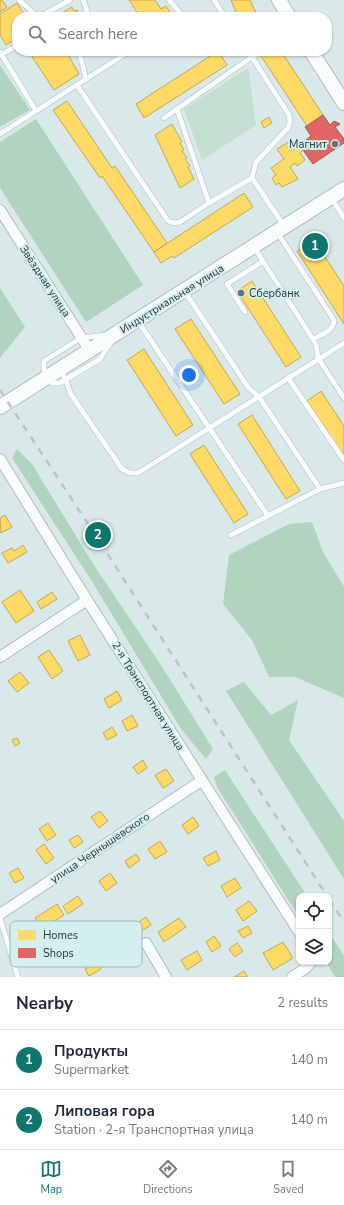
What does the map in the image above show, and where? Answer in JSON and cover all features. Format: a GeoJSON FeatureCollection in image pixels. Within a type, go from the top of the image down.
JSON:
{"type":"FeatureCollection","features":[{"type":"Feature","properties":{"kind":"street"},"geometry":{"type":"LineString","coordinates":[[279,0],[286,12]]}},
{"type":"Feature","properties":{"kind":"street"},"geometry":{"type":"LineString","coordinates":[[314,56],[344,103]]}},
{"type":"Feature","properties":{"kind":"street","name":"Индустриальная улица"},"geometry":{"type":"LineString","coordinates":[[0,407],[47,378],[63,375],[90,351],[344,189]]}},
{"type":"Feature","properties":{"kind":"street","name":"Звёздная улица"},"geometry":{"type":"LineString","coordinates":[[0,210],[90,351]]}},
{"type":"Feature","properties":{"kind":"street","name":"2-я Транспортная улица"},"geometry":{"type":"LineString","coordinates":[[0,459],[201,781],[297,929]]}},
{"type":"Feature","properties":{"kind":"street"},"geometry":{"type":"LineString","coordinates":[[0,657],[87,600]]}},
{"type":"Feature","properties":{"kind":"street","name":"улица Чернышевского"},"geometry":{"type":"LineString","coordinates":[[0,914],[201,781]]}},
{"type":"Feature","properties":{"kind":"street"},"geometry":{"type":"LineString","coordinates":[[146,942],[166,977]]}},
{"type":"Feature","properties":{"kind":"street"},"geometry":{"type":"LineString","coordinates":[[292,977],[308,965]]}},
{"type":"Feature","properties":{"kind":"lane"},"geometry":{"type":"LineString","coordinates":[[19,0],[33,12]]}},
{"type":"Feature","properties":{"kind":"lane"},"geometry":{"type":"LineString","coordinates":[[48,12],[70,0]]}},
{"type":"Feature","properties":{"kind":"lane"},"geometry":{"type":"LineString","coordinates":[[83,0],[87,12]]}},
{"type":"Feature","properties":{"kind":"lane"},"geometry":{"type":"LineString","coordinates":[[169,0],[179,12]]}},
{"type":"Feature","properties":{"kind":"lane"},"geometry":{"type":"LineString","coordinates":[[214,0],[222,12]]}},
{"type":"Feature","properties":{"kind":"lane"},"geometry":{"type":"LineString","coordinates":[[12,48],[1,54],[36,111]]}},
{"type":"Feature","properties":{"kind":"lane"},"geometry":{"type":"LineString","coordinates":[[80,56],[86,79]]}},
{"type":"Feature","properties":{"kind":"lane"},"geometry":{"type":"LineString","coordinates":[[0,134],[122,56]]}},
{"type":"Feature","properties":{"kind":"lane"},"geometry":{"type":"LineString","coordinates":[[164,118],[252,57],[289,116],[290,122],[288,128],[256,162],[252,178],[334,320],[334,325],[331,329],[313,339]]}},
{"type":"Feature","properties":{"kind":"lane"},"geometry":{"type":"LineString","coordinates":[[77,85],[168,221],[174,223],[180,222],[252,178]]}},
{"type":"Feature","properties":{"kind":"lane"},"geometry":{"type":"LineString","coordinates":[[177,109],[209,203]]}},
{"type":"Feature","properties":{"kind":"lane"},"geometry":{"type":"LineString","coordinates":[[331,197],[344,218]]}},
{"type":"Feature","properties":{"kind":"lane"},"geometry":{"type":"LineString","coordinates":[[254,247],[262,262],[316,344],[318,358],[344,398]]}},
{"type":"Feature","properties":{"kind":"lane"},"geometry":{"type":"LineString","coordinates":[[245,312],[227,284],[262,262]]}},
{"type":"Feature","properties":{"kind":"lane"},"geometry":{"type":"LineString","coordinates":[[185,291],[248,387],[259,397],[320,489]]}},
{"type":"Feature","properties":{"kind":"lane"},"geometry":{"type":"LineString","coordinates":[[138,321],[268,516]]}},
{"type":"Feature","properties":{"kind":"lane"},"geometry":{"type":"LineString","coordinates":[[47,378],[43,368],[44,361],[81,338],[116,334]]}},
{"type":"Feature","properties":{"kind":"lane"},"geometry":{"type":"LineString","coordinates":[[116,334],[100,359],[63,375],[70,393],[122,469],[130,473],[138,473],[344,343]]}},
{"type":"Feature","properties":{"kind":"lane"},"geometry":{"type":"LineString","coordinates":[[288,378],[344,460]]}},
{"type":"Feature","properties":{"kind":"lane"},"geometry":{"type":"LineString","coordinates":[[232,535],[320,489],[344,483]]}},
{"type":"Feature","properties":{"kind":"lane"},"geometry":{"type":"LineString","coordinates":[[0,918],[10,951]]}},
{"type":"Feature","properties":{"kind":"lane"},"geometry":{"type":"LineString","coordinates":[[15,967],[18,977]]}},
{"type":"Feature","properties":{"kind":"green space"},"geometry":{"type":"Polygon","coordinates":[[[0,65],[30,110],[0,127],[0,65]]]}},
{"type":"Feature","properties":{"kind":"green space"},"geometry":{"type":"Polygon","coordinates":[[[248,68],[256,125],[202,160],[184,109],[248,68]]]}},
{"type":"Feature","properties":{"kind":"green space"},"geometry":{"type":"Polygon","coordinates":[[[36,119],[143,285],[86,322],[0,188],[0,142],[36,119]]]}},
{"type":"Feature","properties":{"kind":"green space"},"geometry":{"type":"Polygon","coordinates":[[[0,288],[25,327],[0,358],[0,288]]]}},
{"type":"Feature","properties":{"kind":"green space"},"geometry":{"type":"Polygon","coordinates":[[[17,449],[32,464],[95,567],[161,665],[213,749],[206,759],[181,729],[93,583],[12,458],[17,449]]]}},
{"type":"Feature","properties":{"kind":"green space"},"geometry":{"type":"Polygon","coordinates":[[[312,522],[323,552],[344,587],[344,698],[295,677],[269,677],[252,640],[223,604],[229,555],[289,524],[312,522]]]}},
{"type":"Feature","properties":{"kind":"green space"},"geometry":{"type":"Polygon","coordinates":[[[244,682],[271,715],[298,700],[289,740],[344,821],[344,879],[226,691],[244,682]]]}},
{"type":"Feature","properties":{"kind":"green space"},"geometry":{"type":"Polygon","coordinates":[[[225,770],[305,893],[296,893],[296,912],[217,787],[214,777],[225,770]]]}},
{"type":"Feature","properties":{"kind":"green space"},"geometry":{"type":"Polygon","coordinates":[[[332,937],[344,956],[344,977],[335,977],[328,965],[332,965],[332,937]]]}},
{"type":"Feature","properties":{"kind":"building: Homes"},"geometry":{"type":"Polygon","coordinates":[[[0,0],[2,0],[7,7],[0,12],[0,0]]]}},
{"type":"Feature","properties":{"kind":"building: Homes"},"geometry":{"type":"Polygon","coordinates":[[[129,0],[155,0],[161,9],[166,6],[170,12],[137,12],[129,0]]]}},
{"type":"Feature","properties":{"kind":"building: Homes"},"geometry":{"type":"Polygon","coordinates":[[[231,0],[250,0],[256,12],[236,12],[231,0]]]}},
{"type":"Feature","properties":{"kind":"building: Homes"},"geometry":{"type":"Polygon","coordinates":[[[17,3],[23,12],[12,12],[12,41],[6,45],[0,35],[0,14],[17,3]]]}},
{"type":"Feature","properties":{"kind":"building: Homes"},"geometry":{"type":"Polygon","coordinates":[[[72,7],[74,11],[77,10],[78,12],[64,12],[72,7]]]}},
{"type":"Feature","properties":{"kind":"building: Homes"},"geometry":{"type":"Polygon","coordinates":[[[32,56],[69,56],[79,74],[54,90],[32,56]]]}},
{"type":"Feature","properties":{"kind":"building: Homes"},"geometry":{"type":"Polygon","coordinates":[[[210,56],[221,56],[227,65],[144,118],[136,104],[210,56]]]}},
{"type":"Feature","properties":{"kind":"building: Homes"},"geometry":{"type":"Polygon","coordinates":[[[261,56],[284,56],[323,115],[307,126],[261,56]]]}},
{"type":"Feature","properties":{"kind":"building: Homes"},"geometry":{"type":"Polygon","coordinates":[[[67,101],[112,168],[115,166],[167,243],[154,252],[102,176],[100,178],[53,110],[67,101]]]}},
{"type":"Feature","properties":{"kind":"building: Homes"},"geometry":{"type":"Polygon","coordinates":[[[269,117],[272,123],[264,128],[261,122],[269,117]]]}},
{"type":"Feature","properties":{"kind":"building: Homes"},"geometry":{"type":"Polygon","coordinates":[[[172,124],[182,142],[180,143],[184,150],[182,151],[187,158],[185,159],[190,166],[188,167],[194,179],[180,188],[155,135],[172,124]]]}},
{"type":"Feature","properties":{"kind":"building: Homes"},"geometry":{"type":"Polygon","coordinates":[[[292,140],[295,146],[298,143],[303,150],[300,153],[305,160],[297,166],[295,163],[290,167],[298,179],[282,187],[279,183],[276,185],[272,178],[276,175],[271,168],[284,159],[277,149],[292,140]]]}},
{"type":"Feature","properties":{"kind":"building: Homes"},"geometry":{"type":"Polygon","coordinates":[[[244,193],[253,207],[174,258],[172,256],[161,263],[154,252],[244,193]]]}},
{"type":"Feature","properties":{"kind":"building: Homes"},"geometry":{"type":"Polygon","coordinates":[[[314,240],[344,286],[344,324],[297,251],[314,240]]]}},
{"type":"Feature","properties":{"kind":"building: Homes"},"geometry":{"type":"Polygon","coordinates":[[[252,281],[301,357],[286,367],[237,291],[252,281]]]}},
{"type":"Feature","properties":{"kind":"building: Homes"},"geometry":{"type":"Polygon","coordinates":[[[191,319],[240,394],[224,404],[175,329],[191,319]]]}},
{"type":"Feature","properties":{"kind":"building: Homes"},"geometry":{"type":"Polygon","coordinates":[[[144,349],[193,425],[176,436],[127,360],[144,349]]]}},
{"type":"Feature","properties":{"kind":"building: Homes"},"geometry":{"type":"Polygon","coordinates":[[[321,391],[344,426],[344,456],[307,401],[321,391]]]}},
{"type":"Feature","properties":{"kind":"building: Homes"},"geometry":{"type":"Polygon","coordinates":[[[252,415],[300,491],[286,499],[238,424],[252,415]]]}},
{"type":"Feature","properties":{"kind":"building: Homes"},"geometry":{"type":"Polygon","coordinates":[[[204,445],[248,514],[234,523],[190,454],[204,445]]]}},
{"type":"Feature","properties":{"kind":"building: Homes"},"geometry":{"type":"Polygon","coordinates":[[[5,515],[12,527],[1,533],[0,518],[5,515]]]}},
{"type":"Feature","properties":{"kind":"building: Homes"},"geometry":{"type":"Polygon","coordinates":[[[23,545],[27,552],[8,563],[2,553],[12,548],[14,551],[23,545]]]}},
{"type":"Feature","properties":{"kind":"building: Homes"},"geometry":{"type":"Polygon","coordinates":[[[20,590],[34,611],[16,623],[2,602],[20,590]]]}},
{"type":"Feature","properties":{"kind":"building: Homes"},"geometry":{"type":"Polygon","coordinates":[[[52,592],[57,599],[41,609],[37,602],[52,592]]]}},
{"type":"Feature","properties":{"kind":"building: Homes"},"geometry":{"type":"Polygon","coordinates":[[[80,635],[90,655],[78,661],[68,641],[80,635]]]}},
{"type":"Feature","properties":{"kind":"building: Homes"},"geometry":{"type":"Polygon","coordinates":[[[49,650],[63,671],[52,679],[38,657],[49,650]]]}},
{"type":"Feature","properties":{"kind":"building: Homes"},"geometry":{"type":"Polygon","coordinates":[[[20,672],[29,683],[17,692],[8,681],[20,672]]]}},
{"type":"Feature","properties":{"kind":"building: Homes"},"geometry":{"type":"Polygon","coordinates":[[[117,691],[122,700],[109,708],[104,699],[117,691]]]}},
{"type":"Feature","properties":{"kind":"building: Homes"},"geometry":{"type":"Polygon","coordinates":[[[132,715],[138,726],[127,731],[122,721],[132,715]]]}},
{"type":"Feature","properties":{"kind":"building: Homes"},"geometry":{"type":"Polygon","coordinates":[[[112,727],[117,735],[107,740],[103,733],[112,727]]]}},
{"type":"Feature","properties":{"kind":"building: Homes"},"geometry":{"type":"Polygon","coordinates":[[[17,738],[20,743],[15,746],[12,740],[17,738]]]}},
{"type":"Feature","properties":{"kind":"building: Homes"},"geometry":{"type":"Polygon","coordinates":[[[143,760],[147,768],[138,774],[133,767],[143,760]]]}},
{"type":"Feature","properties":{"kind":"building: Homes"},"geometry":{"type":"Polygon","coordinates":[[[166,769],[174,781],[163,788],[155,775],[166,769]]]}},
{"type":"Feature","properties":{"kind":"building: Homes"},"geometry":{"type":"Polygon","coordinates":[[[100,811],[108,821],[99,828],[91,817],[100,811]]]}},
{"type":"Feature","properties":{"kind":"building: Homes"},"geometry":{"type":"Polygon","coordinates":[[[193,817],[199,826],[188,834],[182,825],[193,817]]]}},
{"type":"Feature","properties":{"kind":"building: Homes"},"geometry":{"type":"Polygon","coordinates":[[[48,823],[56,835],[47,841],[39,829],[48,823]]]}},
{"type":"Feature","properties":{"kind":"building: Homes"},"geometry":{"type":"Polygon","coordinates":[[[78,835],[83,842],[74,848],[69,840],[78,835]]]}},
{"type":"Feature","properties":{"kind":"building: Homes"},"geometry":{"type":"Polygon","coordinates":[[[160,841],[167,852],[155,859],[148,849],[160,841]]]}},
{"type":"Feature","properties":{"kind":"building: Homes"},"geometry":{"type":"Polygon","coordinates":[[[44,844],[54,858],[46,864],[36,850],[44,844]]]}},
{"type":"Feature","properties":{"kind":"building: Homes"},"geometry":{"type":"Polygon","coordinates":[[[216,851],[220,860],[208,866],[203,858],[216,851]]]}},
{"type":"Feature","properties":{"kind":"building: Homes"},"geometry":{"type":"Polygon","coordinates":[[[136,854],[140,860],[129,868],[125,861],[136,854]]]}},
{"type":"Feature","properties":{"kind":"building: Homes"},"geometry":{"type":"Polygon","coordinates":[[[18,868],[24,878],[15,883],[9,873],[18,868]]]}},
{"type":"Feature","properties":{"kind":"building: Homes"},"geometry":{"type":"Polygon","coordinates":[[[110,873],[117,883],[106,891],[99,881],[110,873]]]}},
{"type":"Feature","properties":{"kind":"building: Homes"},"geometry":{"type":"Polygon","coordinates":[[[235,878],[241,888],[227,897],[221,886],[235,878]]]}},
{"type":"Feature","properties":{"kind":"building: Homes"},"geometry":{"type":"Polygon","coordinates":[[[78,896],[83,904],[68,914],[63,906],[78,896]]]}},
{"type":"Feature","properties":{"kind":"building: Homes"},"geometry":{"type":"Polygon","coordinates":[[[249,901],[257,911],[243,921],[236,910],[249,901]]]}},
{"type":"Feature","properties":{"kind":"building: Homes"},"geometry":{"type":"Polygon","coordinates":[[[57,904],[64,915],[55,921],[37,921],[35,918],[57,904]]]}},
{"type":"Feature","properties":{"kind":"building: Homes"},"geometry":{"type":"Polygon","coordinates":[[[146,917],[151,925],[142,930],[142,921],[140,921],[146,917]]]}},
{"type":"Feature","properties":{"kind":"building: Homes"},"geometry":{"type":"Polygon","coordinates":[[[179,918],[186,927],[164,942],[158,932],[179,918]]]}},
{"type":"Feature","properties":{"kind":"building: Homes"},"geometry":{"type":"Polygon","coordinates":[[[248,926],[252,933],[243,938],[238,931],[248,926]]]}},
{"type":"Feature","properties":{"kind":"building: Homes"},"geometry":{"type":"Polygon","coordinates":[[[214,936],[221,946],[212,952],[206,942],[214,936]]]}},
{"type":"Feature","properties":{"kind":"building: Homes"},"geometry":{"type":"Polygon","coordinates":[[[283,942],[293,958],[273,970],[263,953],[283,942]]]}},
{"type":"Feature","properties":{"kind":"building: Homes"},"geometry":{"type":"Polygon","coordinates":[[[237,943],[243,951],[235,957],[229,949],[237,943]]]}},
{"type":"Feature","properties":{"kind":"building: Homes"},"geometry":{"type":"Polygon","coordinates":[[[197,951],[202,960],[187,970],[181,960],[197,951]]]}},
{"type":"Feature","properties":{"kind":"building: Homes"},"geometry":{"type":"Polygon","coordinates":[[[89,967],[100,967],[101,969],[89,976],[85,969],[89,967]]]}},
{"type":"Feature","properties":{"kind":"building: Homes"},"geometry":{"type":"Polygon","coordinates":[[[244,971],[248,977],[234,977],[244,971]]]}},
{"type":"Feature","properties":{"kind":"building: Shops"},"geometry":{"type":"Polygon","coordinates":[[[323,115],[330,125],[334,121],[340,124],[335,127],[344,139],[344,143],[313,164],[303,150],[310,146],[306,140],[311,136],[305,127],[323,115]]]}},
{"type":"Feature","properties":{"kind":"railway"},"geometry":{"type":"LineString","coordinates":[[0,390],[96,536],[325,893]]}},
{"type":"Feature","properties":{"kind":"railway"},"geometry":{"type":"LineString","coordinates":[[332,904],[344,922]]}},
{"type":"Feature","properties":{"kind":"place","name":"Магнит"},"geometry":{"type":"Point","coordinates":[335,144]}},
{"type":"Feature","properties":{"kind":"place","name":"Продукты"},"geometry":{"type":"Point","coordinates":[315,246]}},
{"type":"Feature","properties":{"kind":"place","name":"Сбербанк"},"geometry":{"type":"Point","coordinates":[241,293]}},
{"type":"Feature","properties":{"kind":"place","name":"Липовая гора"},"geometry":{"type":"Point","coordinates":[98,535]}}]}
